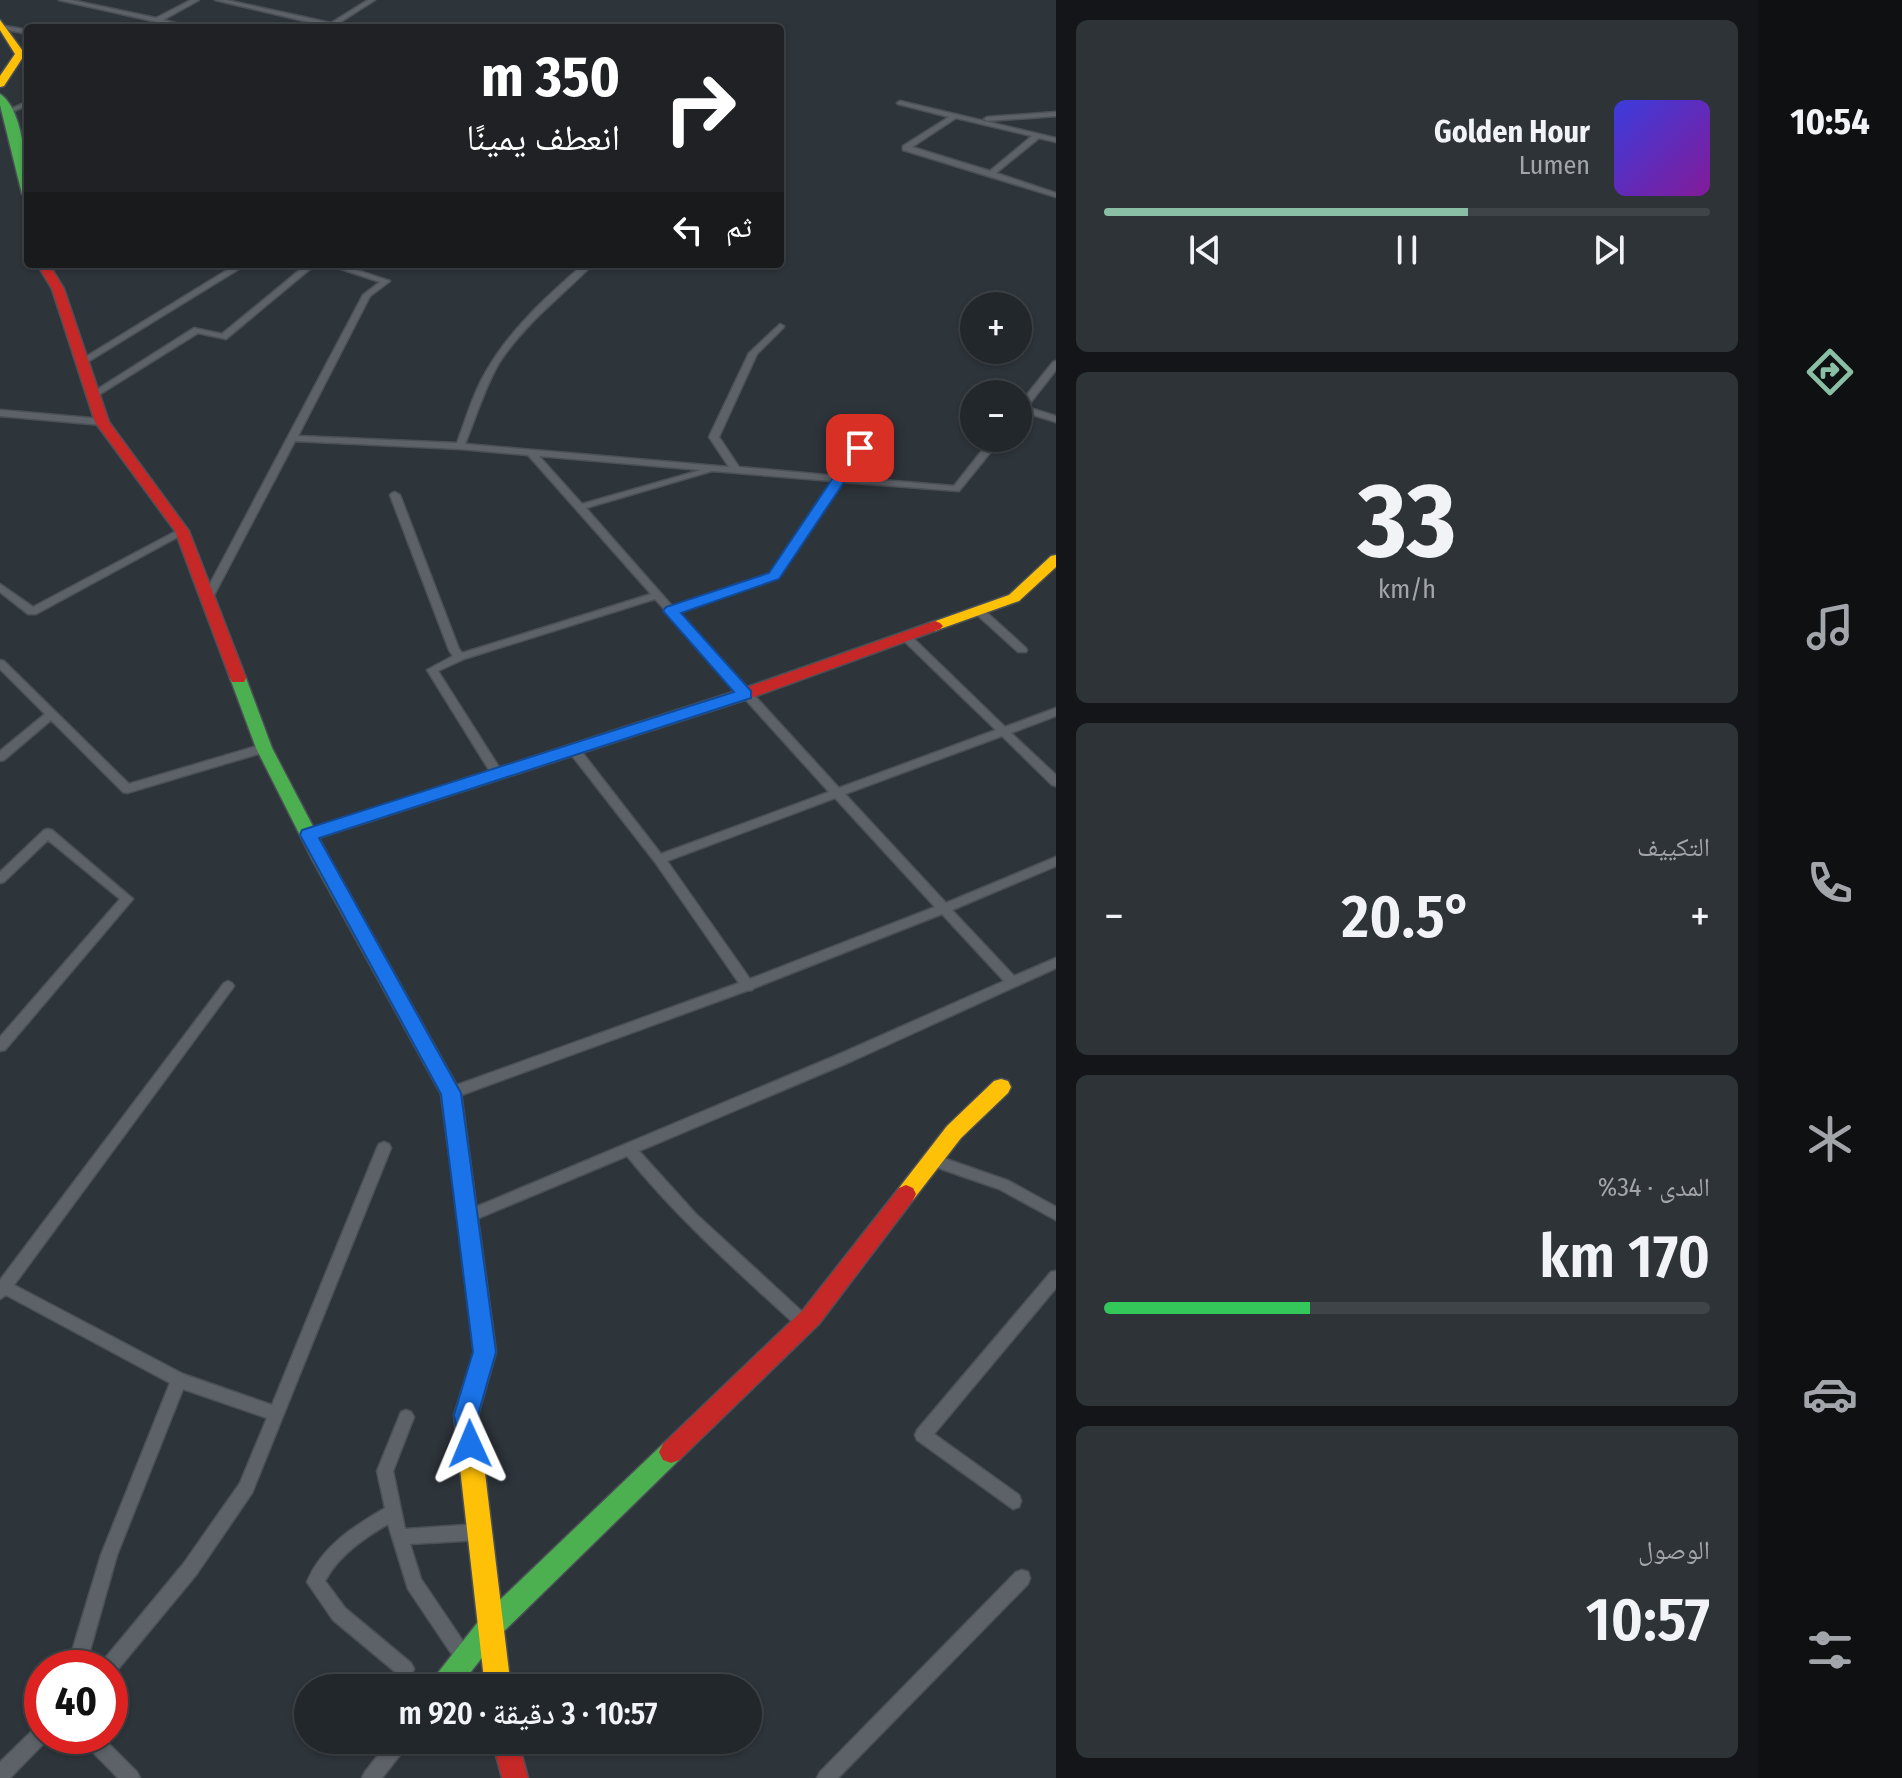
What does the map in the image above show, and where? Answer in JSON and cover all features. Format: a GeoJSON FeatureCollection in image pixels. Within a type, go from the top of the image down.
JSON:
{"type":"FeatureCollection","features":[{"type":"Feature","properties":{"kind":"street"},"geometry":{"type":"LineString","coordinates":[[62,0],[176,24]]}},
{"type":"Feature","properties":{"kind":"street"},"geometry":{"type":"LineString","coordinates":[[158,20],[196,0]]}},
{"type":"Feature","properties":{"kind":"street"},"geometry":{"type":"LineString","coordinates":[[218,0],[320,24]]}},
{"type":"Feature","properties":{"kind":"street"},"geometry":{"type":"LineString","coordinates":[[332,24],[372,0]]}},
{"type":"Feature","properties":{"kind":"street"},"geometry":{"type":"LineString","coordinates":[[2,26],[24,31]]}},
{"type":"Feature","properties":{"kind":"street"},"geometry":{"type":"LineString","coordinates":[[0,84],[20,54],[2,26]]}},
{"type":"Feature","properties":{"kind":"street"},"geometry":{"type":"LineString","coordinates":[[900,103],[1056,140]]}},
{"type":"Feature","properties":{"kind":"street"},"geometry":{"type":"LineString","coordinates":[[5,104],[24,169]]}},
{"type":"Feature","properties":{"kind":"street"},"geometry":{"type":"LineString","coordinates":[[976,120],[1056,114]]}},
{"type":"Feature","properties":{"kind":"street"},"geometry":{"type":"LineString","coordinates":[[957,115],[906,148],[1056,195]]}},
{"type":"Feature","properties":{"kind":"street"},"geometry":{"type":"LineString","coordinates":[[991,174],[1037,136]]}},
{"type":"Feature","properties":{"kind":"street"},"geometry":{"type":"LineString","coordinates":[[48,268],[102,422],[182,531],[264,748],[451,1093],[485,1352],[466,1415],[496,1674]]}},
{"type":"Feature","properties":{"kind":"street"},"geometry":{"type":"LineString","coordinates":[[83,361],[236,268]]}},
{"type":"Feature","properties":{"kind":"street"},"geometry":{"type":"LineString","coordinates":[[94,394],[197,330],[223,337],[307,268]]}},
{"type":"Feature","properties":{"kind":"street"},"geometry":{"type":"LineString","coordinates":[[207,599],[367,295],[386,281],[343,268]]}},
{"type":"Feature","properties":{"kind":"street"},"geometry":{"type":"LineString","coordinates":[[460,446],[485,381],[505,349],[542,305],[584,268]]}},
{"type":"Feature","properties":{"kind":"street"},"geometry":{"type":"LineString","coordinates":[[737,471],[714,437],[753,353],[780,326]]}},
{"type":"Feature","properties":{"kind":"street"},"geometry":{"type":"LineString","coordinates":[[1032,397],[1052,376],[1056,364]]}},
{"type":"Feature","properties":{"kind":"street"},"geometry":{"type":"LineString","coordinates":[[0,413],[102,422]]}},
{"type":"Feature","properties":{"kind":"street"},"geometry":{"type":"LineString","coordinates":[[1032,413],[1056,419]]}},
{"type":"Feature","properties":{"kind":"street"},"geometry":{"type":"LineString","coordinates":[[292,438],[460,446],[956,489],[986,452]]}},
{"type":"Feature","properties":{"kind":"street"},"geometry":{"type":"LineString","coordinates":[[671,611],[774,576],[860,448]]}},
{"type":"Feature","properties":{"kind":"street"},"geometry":{"type":"LineString","coordinates":[[531,452],[745,694],[1012,982]]}},
{"type":"Feature","properties":{"kind":"street"},"geometry":{"type":"LineString","coordinates":[[580,507],[713,469]]}},
{"type":"Feature","properties":{"kind":"street"},"geometry":{"type":"LineString","coordinates":[[395,495],[454,650],[460,657]]}},
{"type":"Feature","properties":{"kind":"street"},"geometry":{"type":"LineString","coordinates":[[0,587],[32,612],[182,531]]}},
{"type":"Feature","properties":{"kind":"street"},"geometry":{"type":"LineString","coordinates":[[309,835],[745,694],[979,611],[1014,598],[1056,559]]}},
{"type":"Feature","properties":{"kind":"street"},"geometry":{"type":"LineString","coordinates":[[498,775],[432,670],[460,657],[657,595]]}},
{"type":"Feature","properties":{"kind":"street"},"geometry":{"type":"LineString","coordinates":[[979,611],[1022,650]]}},
{"type":"Feature","properties":{"kind":"street"},"geometry":{"type":"LineString","coordinates":[[906,637],[1056,782]]}},
{"type":"Feature","properties":{"kind":"street"},"geometry":{"type":"LineString","coordinates":[[0,663],[127,789],[264,748]]}},
{"type":"Feature","properties":{"kind":"street"},"geometry":{"type":"LineString","coordinates":[[659,859],[1056,712]]}},
{"type":"Feature","properties":{"kind":"street"},"geometry":{"type":"LineString","coordinates":[[0,757],[52,714]]}},
{"type":"Feature","properties":{"kind":"street"},"geometry":{"type":"LineString","coordinates":[[574,750],[659,859],[748,987]]}},
{"type":"Feature","properties":{"kind":"street"},"geometry":{"type":"LineString","coordinates":[[0,879],[48,833],[127,899],[0,1046]]}},
{"type":"Feature","properties":{"kind":"street"},"geometry":{"type":"LineString","coordinates":[[451,1093],[748,987],[1056,861]]}},
{"type":"Feature","properties":{"kind":"street"},"geometry":{"type":"LineString","coordinates":[[469,1216],[630,1150],[1056,963]]}},
{"type":"Feature","properties":{"kind":"street"},"geometry":{"type":"LineString","coordinates":[[228,986],[2,1289],[179,1380],[276,1414]]}},
{"type":"Feature","properties":{"kind":"street"},"geometry":{"type":"LineString","coordinates":[[453,1674],[491,1626],[811,1317],[954,1132],[1001,1087]]}},
{"type":"Feature","properties":{"kind":"street"},"geometry":{"type":"LineString","coordinates":[[123,1650],[190,1569],[246,1488],[384,1148]]}},
{"type":"Feature","properties":{"kind":"street"},"geometry":{"type":"LineString","coordinates":[[630,1150],[668,1195],[803,1322]]}},
{"type":"Feature","properties":{"kind":"street"},"geometry":{"type":"LineString","coordinates":[[932,1160],[1004,1185],[1056,1214]]}},
{"type":"Feature","properties":{"kind":"street"},"geometry":{"type":"LineString","coordinates":[[1013,1501],[923,1435],[1056,1277]]}},
{"type":"Feature","properties":{"kind":"street"},"geometry":{"type":"LineString","coordinates":[[81,1650],[109,1555],[179,1380]]}},
{"type":"Feature","properties":{"kind":"street"},"geometry":{"type":"LineString","coordinates":[[406,1417],[385,1471],[399,1537],[414,1583],[465,1659]]}},
{"type":"Feature","properties":{"kind":"street"},"geometry":{"type":"LineString","coordinates":[[394,1512],[355,1536],[326,1560],[315,1582],[339,1614],[405,1669]]}},
{"type":"Feature","properties":{"kind":"street"},"geometry":{"type":"LineString","coordinates":[[399,1537],[480,1532]]}},
{"type":"Feature","properties":{"kind":"street"},"geometry":{"type":"LineString","coordinates":[[826,1778],[1022,1578]]}},
{"type":"Feature","properties":{"kind":"street"},"geometry":{"type":"LineString","coordinates":[[0,1775],[24,1751]]}},
{"type":"Feature","properties":{"kind":"street"},"geometry":{"type":"LineString","coordinates":[[107,1754],[131,1778]]}},
{"type":"Feature","properties":{"kind":"street"},"geometry":{"type":"LineString","coordinates":[[371,1778],[390,1754]]}},
{"type":"Feature","properties":{"kind":"street"},"geometry":{"type":"LineString","coordinates":[[509,1754],[515,1778]]}},
{"type":"Feature","properties":{"kind":"traffic: fast"},"geometry":{"type":"LineString","coordinates":[[0,97],[9,111],[24,177]]}},
{"type":"Feature","properties":{"kind":"traffic: fast"},"geometry":{"type":"LineString","coordinates":[[238,678],[264,748],[321,859],[451,1093],[463,1183]]}},
{"type":"Feature","properties":{"kind":"traffic: fast"},"geometry":{"type":"LineString","coordinates":[[453,1674],[491,1626],[671,1452]]}},
{"type":"Feature","properties":{"kind":"traffic: slow"},"geometry":{"type":"LineString","coordinates":[[0,23],[20,54],[0,84]]}},
{"type":"Feature","properties":{"kind":"traffic: slow"},"geometry":{"type":"LineString","coordinates":[[935,626],[1014,598],[1056,559]]}},
{"type":"Feature","properties":{"kind":"traffic: slow"},"geometry":{"type":"LineString","coordinates":[[906,1194],[954,1132],[1001,1087]]}},
{"type":"Feature","properties":{"kind":"traffic: slow"},"geometry":{"type":"LineString","coordinates":[[463,1183],[485,1352],[466,1415],[496,1674]]}},
{"type":"Feature","properties":{"kind":"traffic: jam"},"geometry":{"type":"LineString","coordinates":[[45,268],[58,289],[102,422],[182,531],[238,678]]}},
{"type":"Feature","properties":{"kind":"traffic: jam"},"geometry":{"type":"LineString","coordinates":[[309,835],[745,694],[935,626]]}},
{"type":"Feature","properties":{"kind":"traffic: jam"},"geometry":{"type":"LineString","coordinates":[[671,1452],[811,1317],[906,1194]]}},
{"type":"Feature","properties":{"kind":"traffic: jam"},"geometry":{"type":"LineString","coordinates":[[509,1754],[515,1778]]}},
{"type":"Feature","properties":{"kind":"route"},"geometry":{"type":"LineString","coordinates":[[470,1444],[466,1415],[485,1352],[451,1093],[309,835],[745,694],[671,611],[774,576],[860,448]]}}]}
